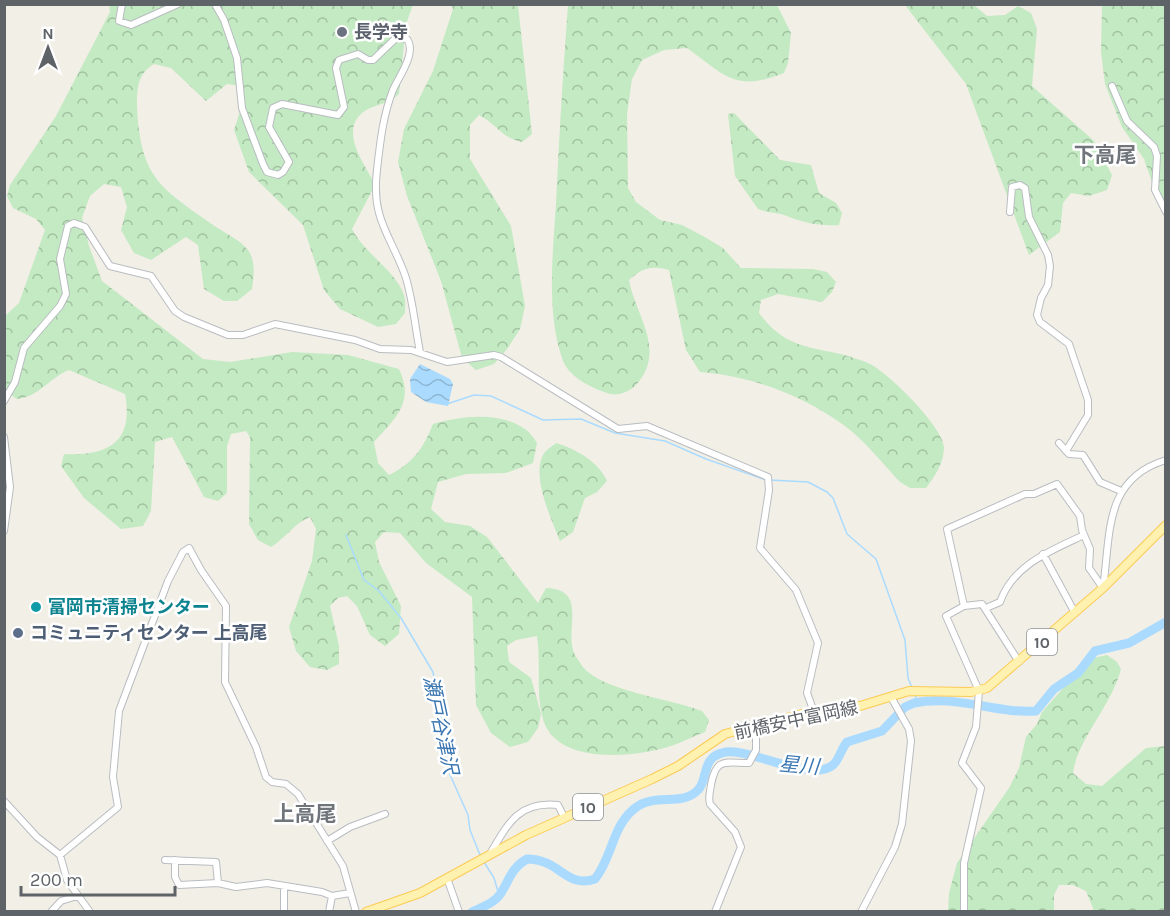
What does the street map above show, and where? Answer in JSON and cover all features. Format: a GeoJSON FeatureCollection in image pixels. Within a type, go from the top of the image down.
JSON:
{"type":"FeatureCollection","features":[{"type":"Feature","properties":{"kind":"main road","name":"10"},"geometry":{"type":"LineString","coordinates":[[979,691],[994,684],[1075,613],[1166,525]]}},
{"type":"Feature","properties":{"kind":"main road","name":"前橋安中富岡線"},"geometry":{"type":"LineString","coordinates":[[366,912],[420,893],[490,854],[564,817],[678,766],[725,734],[813,712],[892,701],[916,691],[979,691]]}},
{"type":"Feature","properties":{"kind":"street"},"geometry":{"type":"LineString","coordinates":[[122,4],[119,21],[131,26],[178,4]]}},
{"type":"Feature","properties":{"kind":"street"},"geometry":{"type":"LineString","coordinates":[[215,4],[224,20],[237,58],[242,108],[263,164],[271,174],[283,172],[289,162],[269,127],[273,108],[282,104],[291,104],[325,114],[338,115],[344,107],[336,68],[339,60],[358,54],[368,60],[373,60],[396,38],[407,39],[410,43],[410,53],[392,93],[382,126],[377,193],[381,227],[405,276],[420,352]]}},
{"type":"Feature","properties":{"kind":"street"},"geometry":{"type":"LineString","coordinates":[[1112,86],[1127,122],[1154,147],[1157,156],[1155,190],[1166,212]]}},
{"type":"Feature","properties":{"kind":"street"},"geometry":{"type":"LineString","coordinates":[[1010,212],[1012,187],[1020,185],[1025,188],[1029,217],[1045,247],[1050,266],[1050,277],[1037,315],[1040,322],[1066,339],[1088,400],[1088,416],[1066,451]]}},
{"type":"Feature","properties":{"kind":"street"},"geometry":{"type":"LineString","coordinates":[[4,401],[15,382],[24,348],[60,306],[66,294],[60,259],[68,226],[74,223],[85,227],[110,266],[151,276],[174,311],[228,335],[243,334],[275,324],[355,340],[380,349],[420,352],[431,359],[447,362],[494,355],[501,357],[618,429],[647,426],[767,477],[769,490],[760,548],[796,591],[818,643],[807,693],[813,712]]}},
{"type":"Feature","properties":{"kind":"street"},"geometry":{"type":"LineString","coordinates":[[4,436],[10,487],[4,531]]}},
{"type":"Feature","properties":{"kind":"street"},"geometry":{"type":"LineString","coordinates":[[1059,443],[1069,454],[1083,455],[1100,482],[1121,491]]}},
{"type":"Feature","properties":{"kind":"street"},"geometry":{"type":"LineString","coordinates":[[1103,588],[1114,508],[1121,491],[1141,469],[1166,460]]}},
{"type":"Feature","properties":{"kind":"street"},"geometry":{"type":"LineString","coordinates":[[964,606],[947,529],[1024,494],[1034,494],[1057,484],[1080,516],[1090,549],[1089,568],[1103,588]]}},
{"type":"Feature","properties":{"kind":"street"},"geometry":{"type":"LineString","coordinates":[[986,608],[1000,602],[1005,589],[1019,576],[1023,568],[1043,554],[1084,535]]}},
{"type":"Feature","properties":{"kind":"street"},"geometry":{"type":"LineString","coordinates":[[60,855],[117,807],[113,777],[121,703],[141,657],[168,581],[183,552],[189,548],[226,606],[225,682],[256,747],[266,777],[272,782],[293,788],[342,866],[356,912]]}},
{"type":"Feature","properties":{"kind":"street"},"geometry":{"type":"LineString","coordinates":[[1043,554],[1075,613]]}},
{"type":"Feature","properties":{"kind":"street"},"geometry":{"type":"LineString","coordinates":[[964,912],[964,863],[981,788],[963,767],[962,760],[976,727],[979,691],[946,616],[964,606],[982,604],[1019,662]]}},
{"type":"Feature","properties":{"kind":"street"},"geometry":{"type":"LineString","coordinates":[[861,912],[895,848],[902,824],[911,741],[909,729],[892,701]]}},
{"type":"Feature","properties":{"kind":"street"},"geometry":{"type":"LineString","coordinates":[[715,912],[741,847],[735,832],[710,804],[712,773],[714,769],[729,763],[749,763],[756,750],[756,726]]}},
{"type":"Feature","properties":{"kind":"street"},"geometry":{"type":"LineString","coordinates":[[4,801],[37,837],[60,855],[67,880],[90,912]]}},
{"type":"Feature","properties":{"kind":"street"},"geometry":{"type":"LineString","coordinates":[[490,854],[507,826],[534,804],[558,805],[564,817]]}},
{"type":"Feature","properties":{"kind":"street"},"geometry":{"type":"LineString","coordinates":[[327,841],[350,827],[385,814]]}},
{"type":"Feature","properties":{"kind":"street"},"geometry":{"type":"LineString","coordinates":[[165,860],[216,862],[218,883]]}},
{"type":"Feature","properties":{"kind":"street"},"geometry":{"type":"LineString","coordinates":[[175,860],[175,877],[179,885],[218,883],[236,887],[267,883],[322,892],[332,896],[350,893]]}},
{"type":"Feature","properties":{"kind":"street"},"geometry":{"type":"LineString","coordinates":[[447,878],[459,912]]}},
{"type":"Feature","properties":{"kind":"street"},"geometry":{"type":"LineString","coordinates":[[284,886],[284,912]]}},
{"type":"Feature","properties":{"kind":"street"},"geometry":{"type":"LineString","coordinates":[[51,912],[61,901],[77,896]]}},
{"type":"Feature","properties":{"kind":"street"},"geometry":{"type":"LineString","coordinates":[[329,912],[332,896]]}},
{"type":"Feature","properties":{"kind":"green space"},"geometry":{"type":"Polygon","coordinates":[[[109,5],[413,5],[406,24],[399,94],[362,113],[353,130],[356,149],[375,185],[352,229],[357,238],[400,286],[405,297],[405,313],[396,324],[378,327],[340,309],[324,290],[303,225],[249,172],[234,130],[244,99],[241,86],[227,84],[206,101],[171,68],[154,64],[141,77],[137,95],[139,132],[149,167],[157,180],[181,202],[247,249],[253,263],[252,289],[237,301],[224,301],[204,289],[198,245],[186,237],[151,260],[134,253],[121,230],[127,207],[121,187],[104,184],[90,196],[82,218],[89,246],[102,281],[203,359],[230,362],[292,352],[348,355],[399,369],[405,391],[404,401],[395,417],[374,442],[378,463],[389,475],[411,460],[425,441],[433,424],[467,417],[492,417],[515,423],[527,430],[537,443],[533,463],[506,473],[466,474],[438,482],[431,509],[445,522],[470,526],[487,537],[538,603],[546,588],[559,590],[567,595],[571,602],[574,652],[582,666],[591,675],[620,688],[702,711],[709,720],[705,732],[671,746],[616,755],[577,750],[561,743],[549,731],[542,715],[537,636],[516,640],[507,646],[509,662],[531,678],[541,714],[538,728],[528,742],[510,747],[491,733],[476,705],[472,597],[426,563],[400,533],[384,532],[375,542],[379,562],[401,606],[399,634],[385,646],[370,635],[357,606],[347,596],[338,598],[330,606],[339,646],[339,664],[327,670],[310,667],[296,651],[289,627],[312,561],[316,529],[310,517],[299,523],[271,547],[258,540],[249,524],[250,437],[246,431],[231,434],[227,446],[227,493],[218,501],[204,497],[172,437],[155,442],[151,511],[143,526],[121,529],[84,498],[61,466],[64,454],[94,452],[115,443],[122,435],[126,424],[125,394],[69,370],[25,398],[17,399],[5,391],[5,316],[19,303],[45,230],[36,219],[13,208],[7,196],[10,185],[56,116],[110,12],[109,5]]]}},
{"type":"Feature","properties":{"kind":"green space"},"geometry":{"type":"Polygon","coordinates":[[[451,5],[518,5],[532,134],[522,142],[515,140],[479,115],[470,125],[470,159],[511,226],[525,306],[520,329],[507,349],[494,364],[476,370],[462,358],[441,281],[407,196],[398,162],[404,129],[433,71],[453,9],[451,5]]]}},
{"type":"Feature","properties":{"kind":"green space"},"geometry":{"type":"Polygon","coordinates":[[[568,5],[777,5],[791,33],[788,63],[784,73],[767,79],[742,81],[721,73],[687,48],[664,50],[642,60],[632,79],[627,114],[628,188],[636,202],[660,220],[682,225],[703,236],[723,248],[741,268],[813,269],[827,272],[836,282],[832,292],[822,302],[778,294],[761,300],[759,313],[783,337],[809,347],[852,357],[877,368],[913,400],[934,427],[944,447],[941,464],[926,488],[910,488],[900,482],[852,432],[812,405],[757,383],[700,372],[686,350],[669,270],[647,269],[629,280],[647,333],[649,346],[649,359],[645,372],[636,385],[623,393],[611,394],[587,384],[569,371],[562,358],[557,340],[552,301],[552,262],[568,5]]]}},
{"type":"Feature","properties":{"kind":"green space"},"geometry":{"type":"Polygon","coordinates":[[[905,5],[974,5],[987,16],[1005,15],[1018,6],[1031,13],[1037,29],[1032,86],[1094,141],[1112,175],[1107,190],[1089,196],[1071,193],[1063,203],[1060,232],[1029,255],[966,84],[905,5]]]}},
{"type":"Feature","properties":{"kind":"green space"},"geometry":{"type":"Polygon","coordinates":[[[1102,5],[1165,5],[1165,219],[1144,159],[1122,127],[1105,84],[1101,52],[1102,5]]]}},
{"type":"Feature","properties":{"kind":"green space"},"geometry":{"type":"Polygon","coordinates":[[[734,113],[780,160],[811,165],[819,193],[836,203],[842,213],[839,225],[812,224],[758,209],[735,176],[728,114],[734,113]]]}},
{"type":"Feature","properties":{"kind":"green space"},"geometry":{"type":"Polygon","coordinates":[[[556,443],[593,462],[607,481],[597,492],[585,498],[573,532],[560,541],[544,497],[539,472],[545,452],[556,443]]]}},
{"type":"Feature","properties":{"kind":"green space"},"geometry":{"type":"Polygon","coordinates":[[[1107,655],[1117,662],[1121,669],[1110,696],[1081,748],[1073,773],[1086,784],[1102,786],[1146,748],[1165,746],[1165,911],[1094,911],[1086,891],[1073,885],[1059,885],[1054,895],[1054,911],[948,912],[949,893],[957,863],[1009,788],[1019,768],[1026,737],[1037,724],[1042,712],[1089,659],[1107,655]]]}},
{"type":"Feature","properties":{"kind":"water"},"geometry":{"type":"Polygon","coordinates":[[[420,364],[450,379],[453,384],[448,406],[426,402],[411,392],[410,379],[420,364]]]}},
{"type":"Feature","properties":{"kind":"waterway"},"geometry":{"type":"LineString","coordinates":[[447,404],[474,395],[491,396],[543,420],[581,419],[615,433],[665,441],[706,459],[766,480]]}},
{"type":"Feature","properties":{"kind":"waterway"},"geometry":{"type":"LineString","coordinates":[[770,480],[808,482],[827,492],[833,498],[847,534],[876,559],[905,640],[908,678],[912,688]]}},
{"type":"Feature","properties":{"kind":"waterway","name":"瀬戸谷津沢"},"geometry":{"type":"LineString","coordinates":[[346,535],[364,580],[379,591],[401,618],[433,672],[447,768],[468,815],[470,830],[480,855]]}},
{"type":"Feature","properties":{"kind":"waterway","name":"星川"},"geometry":{"type":"LineString","coordinates":[[472,912],[495,899],[514,870],[527,859],[538,860],[577,880],[595,879],[629,813],[645,803],[692,795],[701,785],[712,758],[718,754],[737,752],[796,768],[823,769],[835,763],[847,742],[882,731],[905,707],[914,703],[961,702],[1006,710],[1036,711],[1054,689],[1078,673],[1095,651],[1129,643],[1166,622]]}},
{"type":"Feature","properties":{"kind":"waterway","name":"星川"},"geometry":{"type":"LineString","coordinates":[[915,695],[918,702]]}},
{"type":"Feature","properties":{"kind":"waterway","name":"瀬戸谷津沢"},"geometry":{"type":"LineString","coordinates":[[484,862],[494,878],[499,895]]}},
{"type":"Feature","properties":{"kind":"place","name":"長学寺"},"geometry":{"type":"Point","coordinates":[342,32]}},
{"type":"Feature","properties":{"kind":"place","name":"富岡市清掃センター"},"geometry":{"type":"Point","coordinates":[36,607]}},
{"type":"Feature","properties":{"kind":"place","name":"コミュニティセンター 上高尾"},"geometry":{"type":"Point","coordinates":[18,633]}},
{"type":"Feature","properties":{"kind":"district","name":"下高尾"},"geometry":{"type":"Point","coordinates":[1105,155]}},
{"type":"Feature","properties":{"kind":"district","name":"上高尾"},"geometry":{"type":"Point","coordinates":[305,814]}}]}
